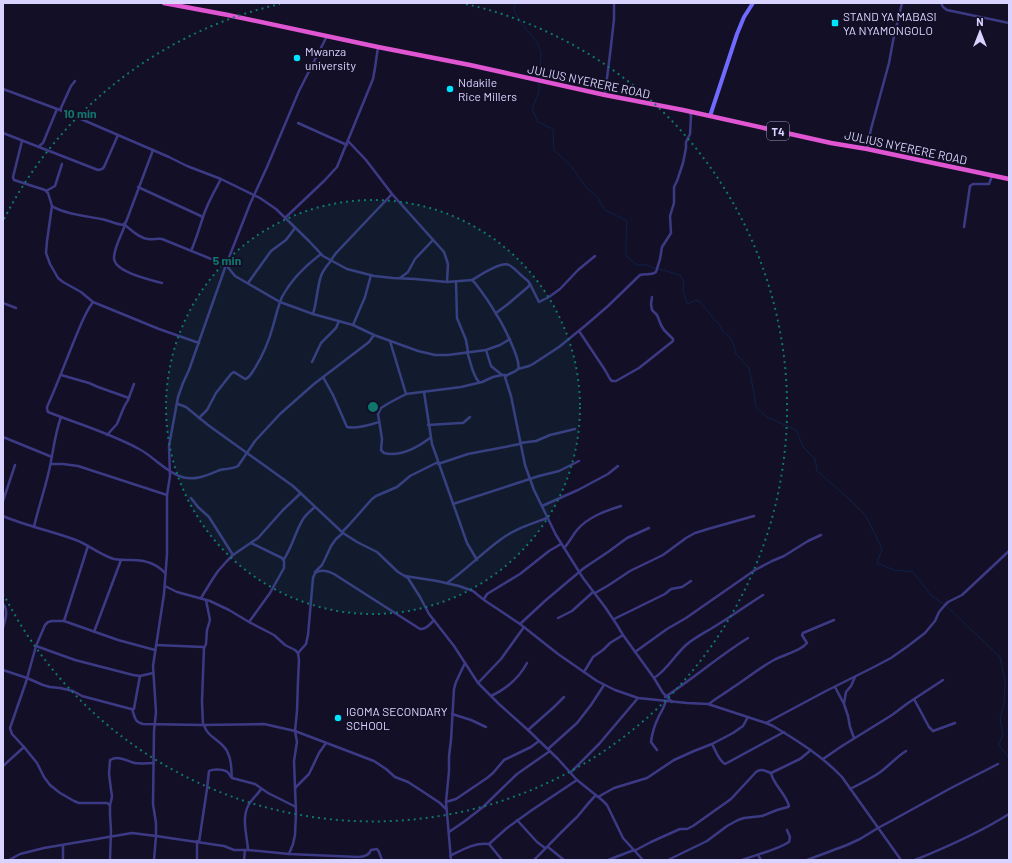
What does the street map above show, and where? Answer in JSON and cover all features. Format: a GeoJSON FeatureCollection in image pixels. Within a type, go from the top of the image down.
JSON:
{"type":"FeatureCollection","features":[{"type":"Feature","properties":{"kind":"highway","name":"JULIUS NYERERE ROAD"},"geometry":{"type":"LineString","coordinates":[[164,3],[470,65],[605,95],[1009,179]]}},
{"type":"Feature","properties":{"kind":"main road"},"geometry":{"type":"LineString","coordinates":[[710,116],[744,17],[753,3]]}},
{"type":"Feature","properties":{"kind":"street"},"geometry":{"type":"LineString","coordinates":[[605,95],[612,46],[614,3]]}},
{"type":"Feature","properties":{"kind":"street"},"geometry":{"type":"LineString","coordinates":[[867,149],[889,63],[902,3]]}},
{"type":"Feature","properties":{"kind":"street"},"geometry":{"type":"LineString","coordinates":[[941,3],[944,8],[954,12],[1009,23]]}},
{"type":"Feature","properties":{"kind":"street"},"geometry":{"type":"LineString","coordinates":[[154,860],[156,836],[154,763],[156,712],[153,673],[168,546],[167,495],[170,476],[169,446],[180,392],[250,204],[299,91],[327,36]]}},
{"type":"Feature","properties":{"kind":"street"},"geometry":{"type":"LineString","coordinates":[[285,218],[333,173],[337,167],[373,79],[376,68],[378,47]]}},
{"type":"Feature","properties":{"kind":"street"},"geometry":{"type":"LineString","coordinates":[[38,147],[43,143],[58,110],[75,81]]}},
{"type":"Feature","properties":{"kind":"street"},"geometry":{"type":"LineString","coordinates":[[3,89],[118,135],[220,179],[268,202],[309,241],[320,254],[347,269],[371,275],[456,282],[472,280],[491,269],[508,264],[528,281],[539,302],[549,297],[560,288],[595,256]]}},
{"type":"Feature","properties":{"kind":"street"},"geometry":{"type":"LineString","coordinates":[[430,438],[404,452],[390,454],[384,453],[382,450],[382,439],[378,414],[381,408],[406,394],[461,387],[502,375],[507,375],[518,369],[533,364],[559,347],[579,331],[640,275],[653,274],[656,272],[662,247],[671,233],[670,216],[674,203],[674,187],[683,163],[686,142],[690,134],[690,112]]}},
{"type":"Feature","properties":{"kind":"street"},"geometry":{"type":"LineString","coordinates":[[298,123],[348,143],[366,160],[392,194],[444,252],[447,260],[448,272],[446,282]]}},
{"type":"Feature","properties":{"kind":"street"},"geometry":{"type":"LineString","coordinates":[[3,133],[98,170],[104,167],[118,135]]}},
{"type":"Feature","properties":{"kind":"street"},"geometry":{"type":"LineString","coordinates":[[22,141],[13,177],[14,180],[40,188],[48,193],[52,206],[46,241],[46,253],[47,258],[58,278],[81,292],[93,302],[199,344]]}},
{"type":"Feature","properties":{"kind":"street"},"geometry":{"type":"LineString","coordinates":[[153,150],[138,187],[115,254],[114,261],[124,270],[135,276],[162,283]]}},
{"type":"Feature","properties":{"kind":"street"},"geometry":{"type":"LineString","coordinates":[[46,191],[55,186],[62,164]]}},
{"type":"Feature","properties":{"kind":"street"},"geometry":{"type":"LineString","coordinates":[[964,227],[970,186],[973,184],[989,184],[992,176]]}},
{"type":"Feature","properties":{"kind":"street"},"geometry":{"type":"LineString","coordinates":[[191,251],[198,235],[203,217],[220,179]]}},
{"type":"Feature","properties":{"kind":"street"},"geometry":{"type":"LineString","coordinates":[[138,187],[203,217]]}},
{"type":"Feature","properties":{"kind":"street"},"geometry":{"type":"LineString","coordinates":[[313,314],[320,278],[324,269],[337,252],[392,194]]}},
{"type":"Feature","properties":{"kind":"street"},"geometry":{"type":"LineString","coordinates":[[52,206],[59,210],[125,225],[147,239],[158,238],[191,251],[226,266],[235,276],[280,302],[313,314],[353,325],[374,335],[418,351],[435,355],[448,355],[486,350],[500,345],[510,339]]}},
{"type":"Feature","properties":{"kind":"street"},"geometry":{"type":"LineString","coordinates":[[248,283],[272,251],[286,240],[295,228]]}},
{"type":"Feature","properties":{"kind":"street"},"geometry":{"type":"LineString","coordinates":[[400,278],[408,272],[415,259],[433,240]]}},
{"type":"Feature","properties":{"kind":"street"},"geometry":{"type":"LineString","coordinates":[[199,418],[207,410],[216,393],[231,374],[234,372],[245,379],[249,378],[268,343],[280,302],[292,281],[320,254]]}},
{"type":"Feature","properties":{"kind":"street"},"geometry":{"type":"LineString","coordinates":[[353,325],[365,296],[371,275]]}},
{"type":"Feature","properties":{"kind":"street"},"geometry":{"type":"LineString","coordinates":[[472,280],[478,286],[496,313],[510,339],[518,360],[518,369]]}},
{"type":"Feature","properties":{"kind":"street"},"geometry":{"type":"LineString","coordinates":[[456,282],[458,318],[466,340],[474,375],[479,382]]}},
{"type":"Feature","properties":{"kind":"street"},"geometry":{"type":"LineString","coordinates":[[496,313],[518,296],[530,284]]}},
{"type":"Feature","properties":{"kind":"street"},"geometry":{"type":"LineString","coordinates":[[579,331],[610,379],[612,381],[616,381],[639,368],[673,341],[673,339],[664,330],[658,317],[652,310],[652,297]]}},
{"type":"Feature","properties":{"kind":"street"},"geometry":{"type":"LineString","coordinates":[[93,302],[80,324],[61,376],[47,407],[48,412],[108,435],[146,453],[170,472],[187,478],[208,476],[221,470],[236,467],[240,464],[254,441],[280,414],[323,377],[372,339],[374,335]]}},
{"type":"Feature","properties":{"kind":"street"},"geometry":{"type":"LineString","coordinates":[[3,303],[16,308]]}},
{"type":"Feature","properties":{"kind":"street"},"geometry":{"type":"LineString","coordinates":[[312,362],[320,344],[336,328],[339,321]]}},
{"type":"Feature","properties":{"kind":"street"},"geometry":{"type":"LineString","coordinates":[[390,341],[406,394]]}},
{"type":"Feature","properties":{"kind":"street"},"geometry":{"type":"LineString","coordinates":[[486,350],[492,368],[502,375]]}},
{"type":"Feature","properties":{"kind":"street"},"geometry":{"type":"LineString","coordinates":[[507,375],[505,377],[511,396],[524,465],[547,518],[561,544],[580,572],[614,619],[623,635],[666,697],[672,702]]}},
{"type":"Feature","properties":{"kind":"street"},"geometry":{"type":"LineString","coordinates":[[61,376],[89,383],[129,398]]}},
{"type":"Feature","properties":{"kind":"street"},"geometry":{"type":"LineString","coordinates":[[323,377],[333,395],[347,427],[379,422]]}},
{"type":"Feature","properties":{"kind":"street"},"geometry":{"type":"LineString","coordinates":[[108,435],[117,424],[134,384]]}},
{"type":"Feature","properties":{"kind":"street"},"geometry":{"type":"LineString","coordinates":[[424,392],[430,438],[467,543],[477,560]]}},
{"type":"Feature","properties":{"kind":"street"},"geometry":{"type":"LineString","coordinates":[[178,404],[186,407],[208,425],[293,486],[342,532],[357,542],[377,552],[398,572],[405,576],[411,582],[434,620],[478,682],[539,740],[577,780],[607,805],[623,838],[643,860]]}},
{"type":"Feature","properties":{"kind":"street"},"geometry":{"type":"LineString","coordinates":[[34,526],[51,464],[61,417]]}},
{"type":"Feature","properties":{"kind":"street"},"geometry":{"type":"LineString","coordinates":[[428,424],[460,424],[470,417]]}},
{"type":"Feature","properties":{"kind":"street"},"geometry":{"type":"LineString","coordinates":[[298,653],[306,644],[308,635],[313,578],[316,570],[321,567],[324,558],[336,539],[372,499],[396,487],[410,476],[438,463],[468,454],[536,441],[575,429]]}},
{"type":"Feature","properties":{"kind":"street"},"geometry":{"type":"LineString","coordinates":[[3,437],[52,457]]}},
{"type":"Feature","properties":{"kind":"street"},"geometry":{"type":"LineString","coordinates":[[453,504],[559,471],[579,461]]}},
{"type":"Feature","properties":{"kind":"street"},"geometry":{"type":"LineString","coordinates":[[51,464],[78,466],[167,495]]}},
{"type":"Feature","properties":{"kind":"street"},"geometry":{"type":"LineString","coordinates":[[3,501],[15,465]]}},
{"type":"Feature","properties":{"kind":"street"},"geometry":{"type":"LineString","coordinates":[[542,506],[578,490],[608,474],[618,466]]}},
{"type":"Feature","properties":{"kind":"street"},"geometry":{"type":"LineString","coordinates":[[201,598],[218,571],[233,555],[258,538],[283,510],[301,493]]}},
{"type":"Feature","properties":{"kind":"street"},"geometry":{"type":"LineString","coordinates":[[191,498],[209,517],[233,555]]}},
{"type":"Feature","properties":{"kind":"street"},"geometry":{"type":"LineString","coordinates":[[564,548],[577,530],[586,522],[602,513],[621,506]]}},
{"type":"Feature","properties":{"kind":"street"},"geometry":{"type":"LineString","coordinates":[[249,622],[270,593],[284,568],[284,559],[302,521],[315,507]]}},
{"type":"Feature","properties":{"kind":"street"},"geometry":{"type":"LineString","coordinates":[[3,516],[17,522],[66,536],[114,559],[136,560],[158,566],[165,573]]}},
{"type":"Feature","properties":{"kind":"street"},"geometry":{"type":"LineString","coordinates":[[558,618],[572,611],[594,592],[630,571],[663,555],[695,533],[708,528],[754,516]]}},
{"type":"Feature","properties":{"kind":"street"},"geometry":{"type":"LineString","coordinates":[[447,583],[507,535],[547,518]]}},
{"type":"Feature","properties":{"kind":"street"},"geometry":{"type":"LineString","coordinates":[[520,624],[546,600],[589,565],[627,538],[649,528]]}},
{"type":"Feature","properties":{"kind":"street"},"geometry":{"type":"LineString","coordinates":[[635,652],[755,570],[821,535]]}},
{"type":"Feature","properties":{"kind":"street"},"geometry":{"type":"LineString","coordinates":[[251,543],[284,559]]}},
{"type":"Feature","properties":{"kind":"street"},"geometry":{"type":"LineString","coordinates":[[484,600],[487,594],[520,574],[549,551],[561,544]]}},
{"type":"Feature","properties":{"kind":"street"},"geometry":{"type":"LineString","coordinates":[[64,621],[88,546]]}},
{"type":"Feature","properties":{"kind":"street"},"geometry":{"type":"LineString","coordinates":[[766,723],[891,658],[925,633],[935,621],[939,612],[948,602],[962,595],[1009,551]]}},
{"type":"Feature","properties":{"kind":"street"},"geometry":{"type":"LineString","coordinates":[[94,632],[121,560]]}},
{"type":"Feature","properties":{"kind":"street"},"geometry":{"type":"LineString","coordinates":[[315,573],[328,571],[334,574],[420,629],[425,629],[434,620]]}},
{"type":"Feature","properties":{"kind":"street"},"geometry":{"type":"LineString","coordinates":[[405,576],[447,583],[473,591],[524,626],[558,654],[604,685],[638,698],[708,704],[766,723],[784,732],[834,768],[901,860]]}},
{"type":"Feature","properties":{"kind":"street"},"geometry":{"type":"LineString","coordinates":[[614,619],[665,594],[671,589],[682,587],[691,581]]}},
{"type":"Feature","properties":{"kind":"street"},"geometry":{"type":"LineString","coordinates":[[164,586],[177,592],[201,598],[229,610],[274,636],[298,653],[299,660],[295,731],[297,742],[294,762],[296,807],[295,835],[289,854]]}},
{"type":"Feature","properties":{"kind":"street"},"geometry":{"type":"LineString","coordinates":[[654,678],[663,671],[678,653],[694,639],[763,595]]}},
{"type":"Feature","properties":{"kind":"street"},"geometry":{"type":"LineString","coordinates":[[206,600],[210,620],[204,648],[202,701],[203,725],[205,730],[226,749],[231,764],[232,777]]}},
{"type":"Feature","properties":{"kind":"street"},"geometry":{"type":"LineString","coordinates":[[3,604],[7,610],[3,628]]}},
{"type":"Feature","properties":{"kind":"street"},"geometry":{"type":"LineString","coordinates":[[708,704],[774,660],[806,645],[807,643],[802,635],[803,633],[834,620]]}},
{"type":"Feature","properties":{"kind":"street"},"geometry":{"type":"LineString","coordinates":[[110,805],[107,803],[80,803],[60,794],[50,785],[37,763],[12,734],[10,728],[36,646],[45,625],[48,622],[64,621],[118,640],[155,650]]}},
{"type":"Feature","properties":{"kind":"street"},"geometry":{"type":"LineString","coordinates":[[478,682],[501,659],[524,626]]}},
{"type":"Feature","properties":{"kind":"street"},"geometry":{"type":"LineString","coordinates":[[584,672],[593,657],[610,643],[623,635]]}},
{"type":"Feature","properties":{"kind":"street"},"geometry":{"type":"LineString","coordinates":[[666,697],[732,648],[748,638]]}},
{"type":"Feature","properties":{"kind":"street"},"geometry":{"type":"LineString","coordinates":[[156,645],[204,648]]}},
{"type":"Feature","properties":{"kind":"street"},"geometry":{"type":"LineString","coordinates":[[36,646],[75,660],[133,675],[140,676],[153,673]]}},
{"type":"Feature","properties":{"kind":"street"},"geometry":{"type":"LineString","coordinates":[[450,860],[446,802],[452,714],[455,685],[465,663]]}},
{"type":"Feature","properties":{"kind":"street"},"geometry":{"type":"LineString","coordinates":[[491,696],[501,691],[511,683],[523,671],[527,663]]}},
{"type":"Feature","properties":{"kind":"street"},"geometry":{"type":"LineString","coordinates":[[3,670],[27,678],[43,686],[73,691],[82,696],[132,709]]}},
{"type":"Feature","properties":{"kind":"street"},"geometry":{"type":"LineString","coordinates":[[132,709],[134,709],[140,676]]}},
{"type":"Feature","properties":{"kind":"street"},"geometry":{"type":"LineString","coordinates":[[844,704],[845,694],[855,677]]}},
{"type":"Feature","properties":{"kind":"street"},"geometry":{"type":"LineString","coordinates":[[823,759],[854,738],[892,716],[914,699],[943,680]]}},
{"type":"Feature","properties":{"kind":"street"},"geometry":{"type":"LineString","coordinates":[[449,832],[483,806],[516,774],[549,750],[581,718],[604,685]]}},
{"type":"Feature","properties":{"kind":"street"},"geometry":{"type":"LineString","coordinates":[[835,687],[844,704],[854,738]]}},
{"type":"Feature","properties":{"kind":"street"},"geometry":{"type":"LineString","coordinates":[[528,730],[564,697]]}},
{"type":"Feature","properties":{"kind":"street"},"geometry":{"type":"LineString","coordinates":[[571,772],[599,744],[638,698]]}},
{"type":"Feature","properties":{"kind":"street"},"geometry":{"type":"LineString","coordinates":[[914,699],[929,727],[933,731],[955,723]]}},
{"type":"Feature","properties":{"kind":"street"},"geometry":{"type":"LineString","coordinates":[[657,750],[651,742],[652,734],[666,701]]}},
{"type":"Feature","properties":{"kind":"street"},"geometry":{"type":"LineString","coordinates":[[132,709],[138,723],[203,725],[264,724],[295,731],[380,764],[395,777],[414,785],[446,809]]}},
{"type":"Feature","properties":{"kind":"street"},"geometry":{"type":"LineString","coordinates":[[452,714],[486,726]]}},
{"type":"Feature","properties":{"kind":"street"},"geometry":{"type":"LineString","coordinates":[[534,860],[597,796],[614,788],[647,778],[674,760],[712,744],[743,726],[748,717]]}},
{"type":"Feature","properties":{"kind":"street"},"geometry":{"type":"LineString","coordinates":[[712,744],[718,757],[725,764],[784,732]]}},
{"type":"Feature","properties":{"kind":"street"},"geometry":{"type":"LineString","coordinates":[[446,802],[456,799],[487,778],[504,760],[539,740]]}},
{"type":"Feature","properties":{"kind":"street"},"geometry":{"type":"LineString","coordinates":[[295,788],[308,774],[326,743]]}},
{"type":"Feature","properties":{"kind":"street"},"geometry":{"type":"LineString","coordinates":[[3,766],[24,747]]}},
{"type":"Feature","properties":{"kind":"street"},"geometry":{"type":"LineString","coordinates":[[608,860],[634,851],[680,829],[687,829],[700,822],[731,799],[759,770],[762,769],[771,773],[800,759],[811,750]]}},
{"type":"Feature","properties":{"kind":"street"},"geometry":{"type":"LineString","coordinates":[[850,789],[877,774],[898,756],[906,752]]}},
{"type":"Feature","properties":{"kind":"street"},"geometry":{"type":"LineString","coordinates":[[110,860],[110,805],[112,797],[108,774],[110,760],[113,758],[119,758],[134,762],[154,763]]}},
{"type":"Feature","properties":{"kind":"street"},"geometry":{"type":"LineString","coordinates":[[808,860],[860,839],[951,788],[998,764]]}},
{"type":"Feature","properties":{"kind":"street"},"geometry":{"type":"LineString","coordinates":[[197,860],[198,842],[208,789],[209,772],[211,770],[226,771],[232,777],[238,780],[251,782],[296,807]]}},
{"type":"Feature","properties":{"kind":"street"},"geometry":{"type":"LineString","coordinates":[[668,860],[707,842],[727,826],[738,820],[762,816],[789,807],[788,802],[772,778],[771,773]]}},
{"type":"Feature","properties":{"kind":"street"},"geometry":{"type":"LineString","coordinates":[[450,856],[472,846],[489,844],[517,820],[577,780]]}},
{"type":"Feature","properties":{"kind":"street"},"geometry":{"type":"LineString","coordinates":[[244,860],[247,850],[244,817],[250,803],[261,788]]}},
{"type":"Feature","properties":{"kind":"street"},"geometry":{"type":"LineString","coordinates":[[914,860],[938,851],[980,831],[1009,814]]}},
{"type":"Feature","properties":{"kind":"street"},"geometry":{"type":"LineString","coordinates":[[517,820],[537,842],[547,847],[564,860]]}},
{"type":"Feature","properties":{"kind":"street"},"geometry":{"type":"LineString","coordinates":[[742,860],[776,849],[789,842],[790,837],[787,830]]}},
{"type":"Feature","properties":{"kind":"street"},"geometry":{"type":"LineString","coordinates":[[111,831],[119,835]]}},
{"type":"Feature","properties":{"kind":"street"},"geometry":{"type":"LineString","coordinates":[[9,860],[20,854],[44,848],[135,833],[224,846],[234,850],[289,854],[362,857],[370,854],[371,850],[377,849],[382,860]]}},
{"type":"Feature","properties":{"kind":"street"},"geometry":{"type":"LineString","coordinates":[[489,844],[502,860]]}},
{"type":"Feature","properties":{"kind":"street"},"geometry":{"type":"LineString","coordinates":[[63,846],[63,860]]}},
{"type":"Feature","properties":{"kind":"street"},"geometry":{"type":"LineString","coordinates":[[758,855],[761,860]]}},
{"type":"Feature","properties":{"kind":"waterway"},"geometry":{"type":"LineString","coordinates":[[515,3],[514,10],[521,23],[537,42],[541,53],[540,78]]}},
{"type":"Feature","properties":{"kind":"waterway"},"geometry":{"type":"LineString","coordinates":[[539,83],[539,92],[532,109],[538,122],[553,129],[554,150],[571,166],[586,187],[598,198],[605,210],[627,221],[626,256],[637,265],[647,265],[680,275],[684,282],[683,291],[687,304],[697,300],[700,302],[720,326],[723,332],[730,337],[736,354],[749,368],[756,407],[767,417],[796,430],[803,447],[815,459],[817,471],[866,516],[882,549],[877,563],[894,570],[913,572],[932,596],[945,605],[1000,657],[1005,682],[1004,704],[1000,719],[1003,734],[999,745],[1009,758]]}},
{"type":"Feature","properties":{"kind":"place","name":"STAND YA MABASI YA NYAMONGOLO"},"geometry":{"type":"Point","coordinates":[835,23]}},
{"type":"Feature","properties":{"kind":"place","name":"Mwanza university"},"geometry":{"type":"Point","coordinates":[297,58]}},
{"type":"Feature","properties":{"kind":"place","name":"Ndakile Rice Millers"},"geometry":{"type":"Point","coordinates":[450,89]}},
{"type":"Feature","properties":{"kind":"place","name":"IGOMA SECONDARY SCHOOL"},"geometry":{"type":"Point","coordinates":[338,718]}}]}
